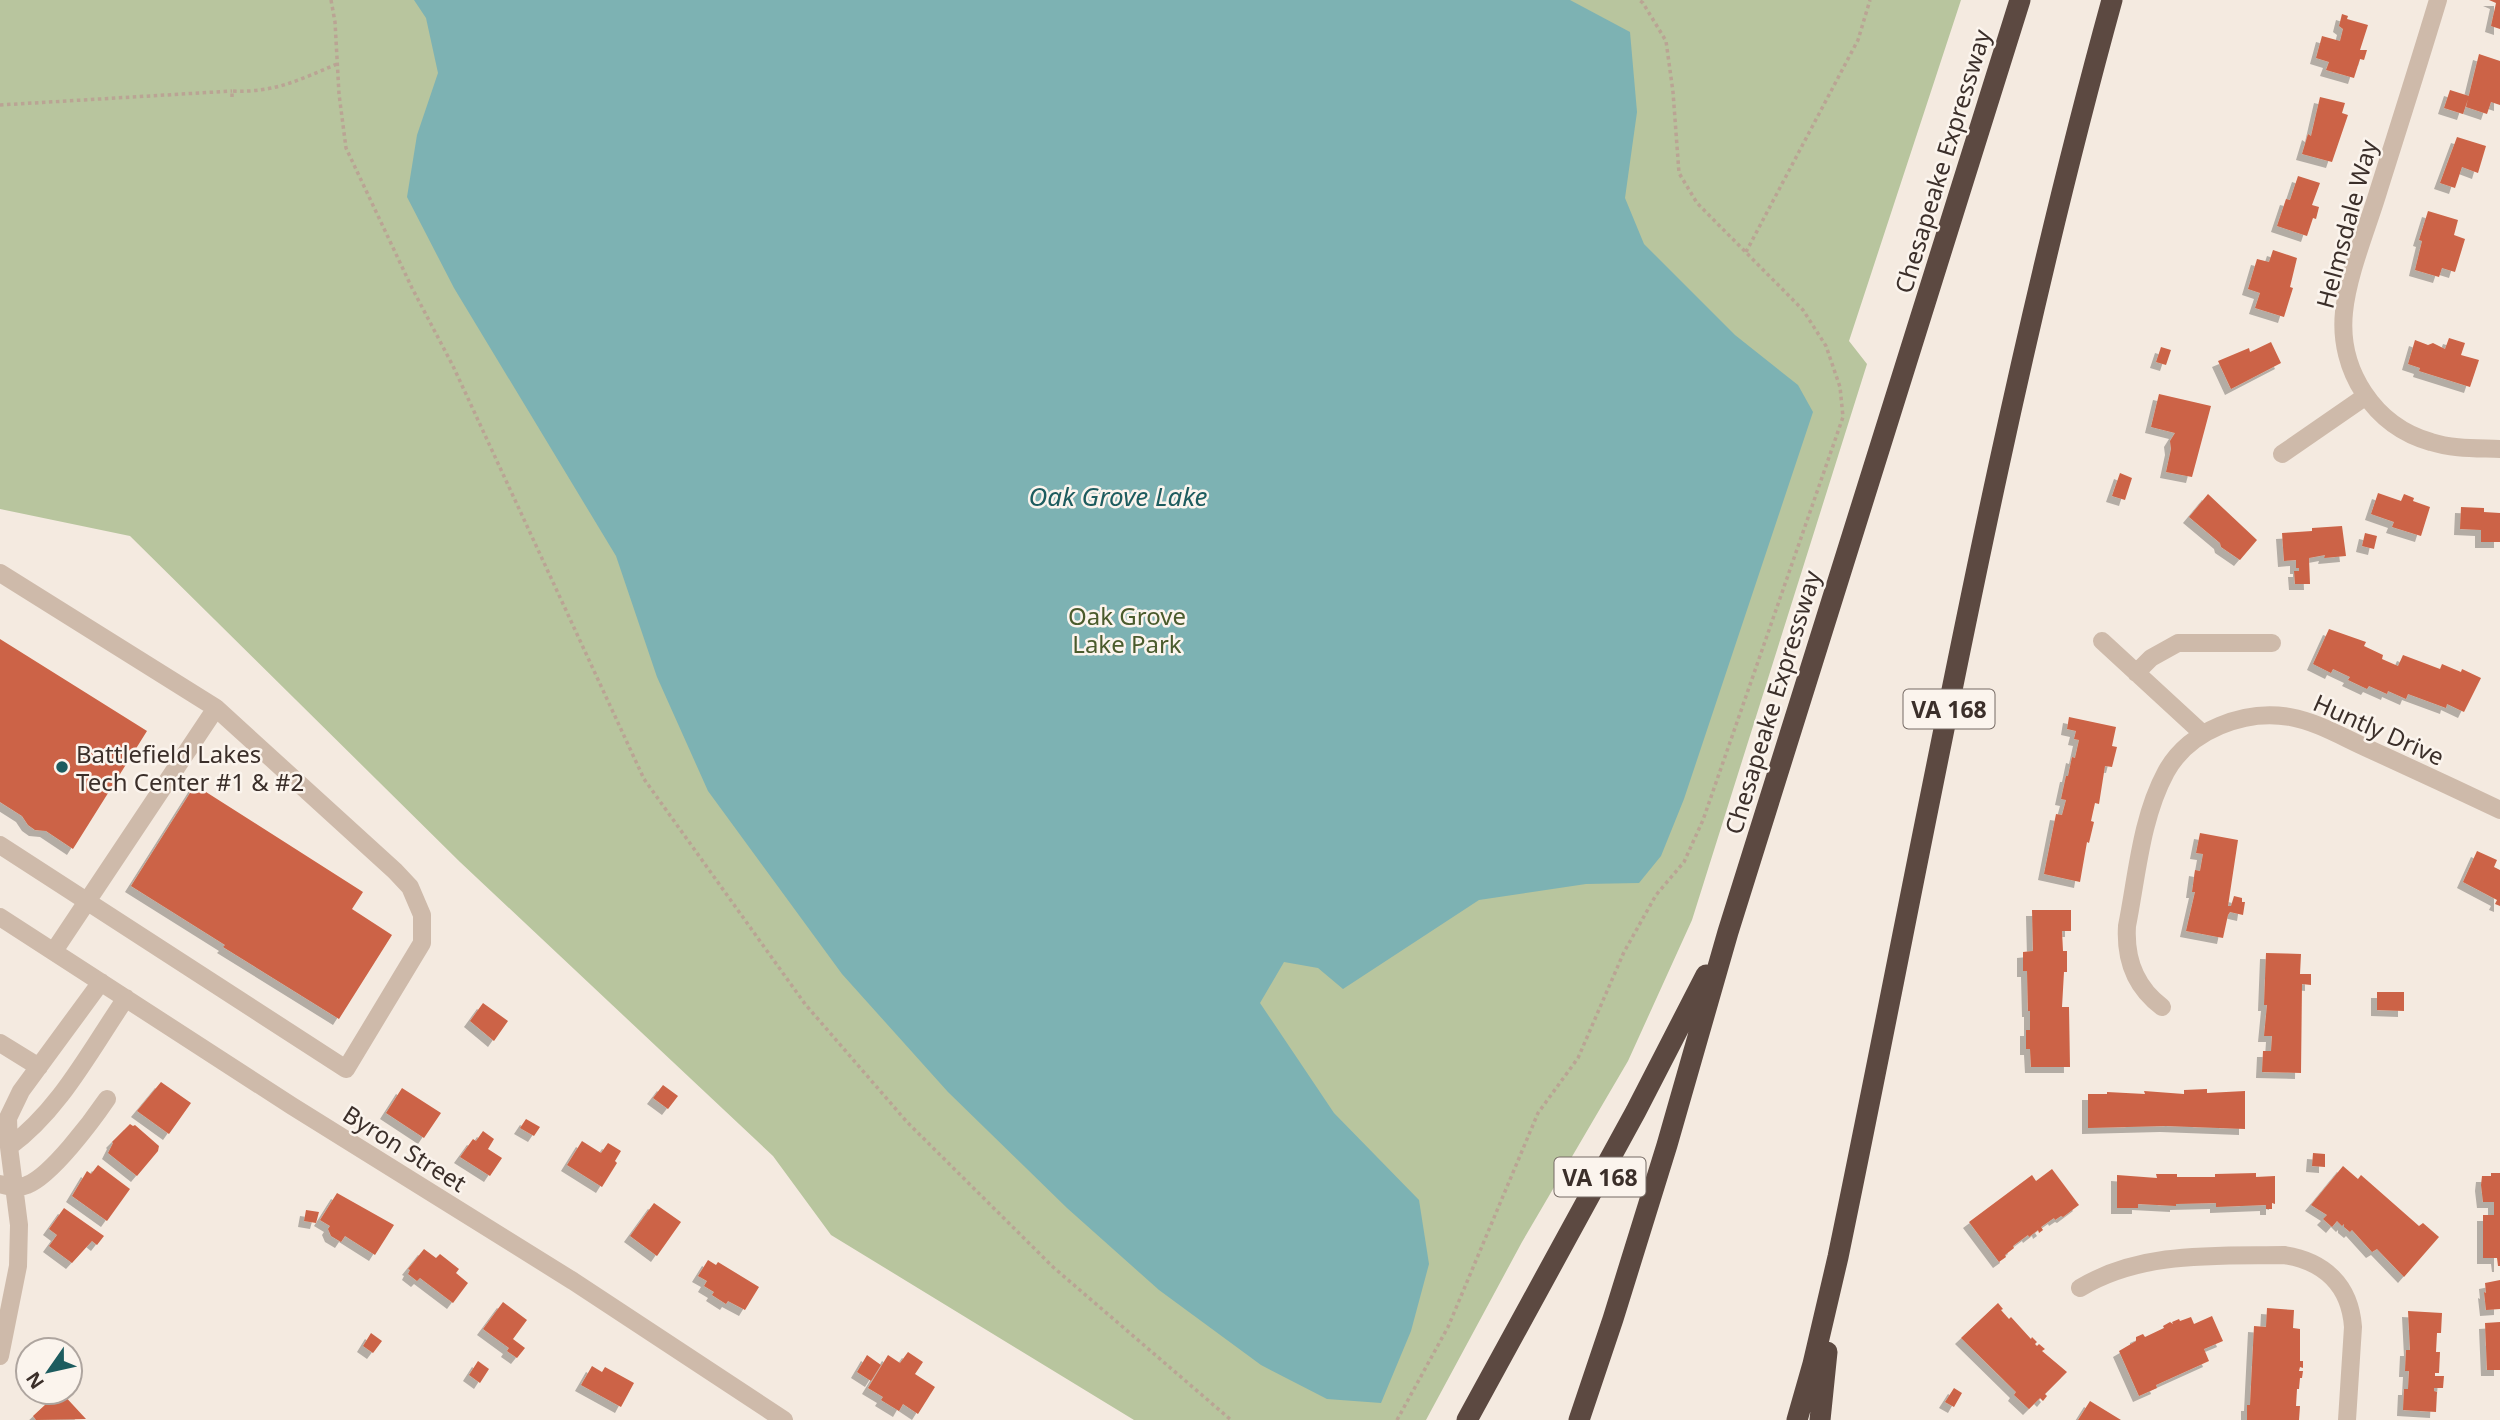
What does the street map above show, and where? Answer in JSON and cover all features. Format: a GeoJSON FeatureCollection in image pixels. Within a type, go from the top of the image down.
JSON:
{"type":"FeatureCollection","features":[{"type":"Feature","properties":{"kind":"highway","name":"Chesapeake Expressway"},"geometry":{"type":"LineString","coordinates":[[1578,1420],[1613,1319],[1667,1145],[1728,932],[2020,0]]}},
{"type":"Feature","properties":{"kind":"highway","name":"VA 168"},"geometry":{"type":"LineString","coordinates":[[1797,1420],[1838,1257],[1997,464],[2088,87],[2112,0]]}},
{"type":"Feature","properties":{"kind":"highway","name":"VA 168"},"geometry":{"type":"LineString","coordinates":[[1467,1420],[1636,1111],[1728,932]]}},
{"type":"Feature","properties":{"kind":"highway"},"geometry":{"type":"LineString","coordinates":[[1820,1420],[1838,1257]]}},
{"type":"Feature","properties":{"kind":"highway"},"geometry":{"type":"LineString","coordinates":[[1805,1420],[1813,1364]]}},
{"type":"Feature","properties":{"kind":"street","name":"Helmsdale Way"},"geometry":{"type":"LineString","coordinates":[[2438,0],[2344,309],[2346,355],[2356,382],[2377,411],[2412,435],[2432,443],[2500,449]]}},
{"type":"Feature","properties":{"kind":"street"},"geometry":{"type":"LineString","coordinates":[[2282,454],[2366,396]]}},
{"type":"Feature","properties":{"kind":"street"},"geometry":{"type":"LineString","coordinates":[[0,573],[216,708],[410,887],[422,915],[422,943],[346,1069],[0,845]]}},
{"type":"Feature","properties":{"kind":"street"},"geometry":{"type":"LineString","coordinates":[[2102,641],[2200,737],[2186,748],[2168,769],[2152,803],[2127,926],[2126,944],[2130,966],[2140,985],[2162,1007]]}},
{"type":"Feature","properties":{"kind":"street"},"geometry":{"type":"LineString","coordinates":[[2136,673],[2151,658],[2178,643],[2272,643]]}},
{"type":"Feature","properties":{"kind":"street"},"geometry":{"type":"LineString","coordinates":[[54,951],[216,708]]}},
{"type":"Feature","properties":{"kind":"street","name":"Huntly Drive"},"geometry":{"type":"LineString","coordinates":[[2200,737],[2223,724],[2246,718],[2289,717],[2336,734],[2500,810]]}},
{"type":"Feature","properties":{"kind":"street","name":"Byron Street"},"geometry":{"type":"LineString","coordinates":[[0,916],[292,1106],[573,1281],[784,1420]]}},
{"type":"Feature","properties":{"kind":"street"},"geometry":{"type":"LineString","coordinates":[[0,1356],[18,1266],[19,1225],[8,1186],[8,1118],[21,1091],[101,982]]}},
{"type":"Feature","properties":{"kind":"street"},"geometry":{"type":"LineString","coordinates":[[9,1147],[48,1112],[126,998]]}},
{"type":"Feature","properties":{"kind":"street"},"geometry":{"type":"LineString","coordinates":[[0,1042],[39,1067]]}},
{"type":"Feature","properties":{"kind":"street"},"geometry":{"type":"LineString","coordinates":[[8,1186],[28,1185],[43,1174],[85,1130],[107,1099]]}},
{"type":"Feature","properties":{"kind":"street"},"geometry":{"type":"LineString","coordinates":[[2080,1288],[2123,1268],[2178,1258],[2284,1255],[2300,1257],[2322,1267],[2336,1281],[2352,1312],[2347,1420]]}},
{"type":"Feature","properties":{"kind":"path"},"geometry":{"type":"LineString","coordinates":[[331,0],[345,148],[412,288],[453,366],[644,779],[806,1004],[907,1122],[1053,1267],[1231,1420]]}},
{"type":"Feature","properties":{"kind":"path"},"geometry":{"type":"LineString","coordinates":[[1396,1420],[1447,1327],[1538,1113],[1578,1058],[1624,952],[1656,895],[1684,862],[1703,820],[1843,416],[1840,387],[1826,346],[1804,310],[1697,203],[1679,173],[1673,92],[1665,41],[1639,0]]}},
{"type":"Feature","properties":{"kind":"path"},"geometry":{"type":"LineString","coordinates":[[1746,252],[1858,40],[1870,0]]}},
{"type":"Feature","properties":{"kind":"path"},"geometry":{"type":"LineString","coordinates":[[0,105],[232,94],[277,89],[337,64]]}},
{"type":"Feature","properties":{"kind":"green space","name":"Oak Grove Lake"},"geometry":{"type":"Polygon","coordinates":[[[0,0],[1961,0],[1849,341],[1867,364],[1692,920],[1628,1061],[1522,1242],[1426,1420],[1134,1420],[831,1235],[773,1156],[460,862],[130,536],[0,509],[0,0]]]}},
{"type":"Feature","properties":{"kind":"water","name":"Oak Grove Lake"},"geometry":{"type":"Polygon","coordinates":[[[414,0],[1570,0],[1630,32],[1637,112],[1625,198],[1644,244],[1735,335],[1798,385],[1813,412],[1684,799],[1661,856],[1639,883],[1586,884],[1479,900],[1343,989],[1318,968],[1284,962],[1260,1003],[1334,1113],[1419,1200],[1429,1264],[1411,1331],[1381,1403],[1327,1399],[1261,1365],[1159,1290],[1067,1208],[948,1092],[842,974],[708,791],[657,677],[616,556],[454,288],[407,197],[417,135],[438,73],[426,18],[414,0]]]}},
{"type":"Feature","properties":{"kind":"building"},"geometry":{"type":"Polygon","coordinates":[[[2489,0],[2500,0],[2500,29],[2491,26],[2496,3],[2489,0]]]}},
{"type":"Feature","properties":{"kind":"building"},"geometry":{"type":"Polygon","coordinates":[[[2342,14],[2348,16],[2347,19],[2368,25],[2360,50],[2367,50],[2364,60],[2360,59],[2354,78],[2326,70],[2329,62],[2316,58],[2322,36],[2340,41],[2343,29],[2339,26],[2342,14]]]}},
{"type":"Feature","properties":{"kind":"building"},"geometry":{"type":"Polygon","coordinates":[[[2479,54],[2500,61],[2500,105],[2491,102],[2487,114],[2466,107],[2479,54]]]}},
{"type":"Feature","properties":{"kind":"building"},"geometry":{"type":"Polygon","coordinates":[[[2450,90],[2469,96],[2463,114],[2444,108],[2450,90]]]}},
{"type":"Feature","properties":{"kind":"building"},"geometry":{"type":"Polygon","coordinates":[[[2320,97],[2345,103],[2342,113],[2348,115],[2332,162],[2302,154],[2308,134],[2311,136],[2320,97]]]}},
{"type":"Feature","properties":{"kind":"building"},"geometry":{"type":"Polygon","coordinates":[[[2457,137],[2486,146],[2478,173],[2462,167],[2455,188],[2440,183],[2457,137]]]}},
{"type":"Feature","properties":{"kind":"building"},"geometry":{"type":"Polygon","coordinates":[[[2298,176],[2320,183],[2312,205],[2319,207],[2307,236],[2277,226],[2286,199],[2290,200],[2298,176]]]}},
{"type":"Feature","properties":{"kind":"building"},"geometry":{"type":"Polygon","coordinates":[[[2428,211],[2458,220],[2454,235],[2465,239],[2455,272],[2442,268],[2439,277],[2415,270],[2422,241],[2419,240],[2428,211]]]}},
{"type":"Feature","properties":{"kind":"building"},"geometry":{"type":"Polygon","coordinates":[[[2273,250],[2297,258],[2290,287],[2293,288],[2284,317],[2255,308],[2260,293],[2248,289],[2257,259],[2269,262],[2273,250]]]}},
{"type":"Feature","properties":{"kind":"building"},"geometry":{"type":"Polygon","coordinates":[[[2449,338],[2465,343],[2461,355],[2479,360],[2470,387],[2419,371],[2420,368],[2408,364],[2415,340],[2428,345],[2433,343],[2445,349],[2449,338]]]}},
{"type":"Feature","properties":{"kind":"building"},"geometry":{"type":"Polygon","coordinates":[[[2271,342],[2281,363],[2231,389],[2218,361],[2249,348],[2250,352],[2271,342]]]}},
{"type":"Feature","properties":{"kind":"building"},"geometry":{"type":"Polygon","coordinates":[[[2161,347],[2171,350],[2166,365],[2156,362],[2161,347]]]}},
{"type":"Feature","properties":{"kind":"building"},"geometry":{"type":"Polygon","coordinates":[[[2159,394],[2211,406],[2192,477],[2166,472],[2170,441],[2175,433],[2151,427],[2159,394]]]}},
{"type":"Feature","properties":{"kind":"building"},"geometry":{"type":"Polygon","coordinates":[[[2120,473],[2132,478],[2125,500],[2112,496],[2120,473]]]}},
{"type":"Feature","properties":{"kind":"building"},"geometry":{"type":"Polygon","coordinates":[[[2378,493],[2401,501],[2404,494],[2414,498],[2413,501],[2430,507],[2421,536],[2392,527],[2394,522],[2371,514],[2378,493]]]}},
{"type":"Feature","properties":{"kind":"building"},"geometry":{"type":"Polygon","coordinates":[[[2208,494],[2257,540],[2240,560],[2221,547],[2220,543],[2189,517],[2208,494]]]}},
{"type":"Feature","properties":{"kind":"building"},"geometry":{"type":"Polygon","coordinates":[[[2461,507],[2484,508],[2484,512],[2500,513],[2500,542],[2481,542],[2481,530],[2460,529],[2461,507]]]}},
{"type":"Feature","properties":{"kind":"building"},"geometry":{"type":"Polygon","coordinates":[[[2342,526],[2346,556],[2324,558],[2325,555],[2309,558],[2310,584],[2295,584],[2294,571],[2299,571],[2299,568],[2296,568],[2296,560],[2284,561],[2282,533],[2342,526]]]}},
{"type":"Feature","properties":{"kind":"building"},"geometry":{"type":"Polygon","coordinates":[[[2365,533],[2377,536],[2374,549],[2362,546],[2365,533]]]}},
{"type":"Feature","properties":{"kind":"building"},"geometry":{"type":"Polygon","coordinates":[[[2329,629],[2366,642],[2364,646],[2398,666],[2403,655],[2440,669],[2442,664],[2461,672],[2462,669],[2481,678],[2464,712],[2447,704],[2446,708],[2408,694],[2406,699],[2369,686],[2367,689],[2333,669],[2331,673],[2313,664],[2329,629]]]}},
{"type":"Feature","properties":{"kind":"building","name":"Battlefield Lakes Tech Center #1 & #2"},"geometry":{"type":"Polygon","coordinates":[[[0,639],[147,731],[73,849],[46,831],[35,830],[22,816],[0,802],[0,639]]]}},
{"type":"Feature","properties":{"kind":"building"},"geometry":{"type":"Polygon","coordinates":[[[2069,717],[2116,727],[2112,746],[2117,747],[2112,767],[2105,766],[2099,804],[2095,803],[2091,821],[2094,822],[2089,843],[2087,842],[2080,882],[2044,874],[2056,814],[2062,815],[2066,800],[2061,799],[2066,776],[2072,757],[2075,758],[2079,740],[2074,739],[2076,731],[2067,729],[2069,717]]]}},
{"type":"Feature","properties":{"kind":"building"},"geometry":{"type":"Polygon","coordinates":[[[195,785],[363,892],[352,909],[392,935],[339,1019],[131,886],[195,785]]]}},
{"type":"Feature","properties":{"kind":"building"},"geometry":{"type":"Polygon","coordinates":[[[2200,833],[2238,840],[2228,906],[2231,906],[2234,896],[2245,902],[2243,915],[2230,912],[2228,915],[2223,938],[2186,931],[2195,892],[2192,892],[2195,870],[2200,871],[2203,854],[2196,853],[2200,833]]]}},
{"type":"Feature","properties":{"kind":"building"},"geometry":{"type":"Polygon","coordinates":[[[2477,851],[2497,860],[2494,867],[2500,870],[2500,906],[2495,904],[2497,900],[2463,882],[2477,851]]]}},
{"type":"Feature","properties":{"kind":"building"},"geometry":{"type":"Polygon","coordinates":[[[2032,910],[2071,910],[2071,931],[2062,931],[2063,951],[2067,951],[2067,972],[2064,972],[2062,1007],[2069,1007],[2070,1067],[2031,1067],[2030,1049],[2026,1049],[2030,1011],[2027,971],[2023,971],[2023,952],[2033,951],[2032,910]]]}},
{"type":"Feature","properties":{"kind":"building"},"geometry":{"type":"Polygon","coordinates":[[[2266,953],[2301,954],[2300,974],[2311,974],[2311,985],[2302,984],[2301,1073],[2262,1072],[2263,1051],[2271,1051],[2272,1036],[2264,1036],[2267,1005],[2264,1005],[2266,953]]]}},
{"type":"Feature","properties":{"kind":"building"},"geometry":{"type":"Polygon","coordinates":[[[2377,992],[2404,992],[2404,1011],[2377,1010],[2377,992]]]}},
{"type":"Feature","properties":{"kind":"building"},"geometry":{"type":"Polygon","coordinates":[[[483,1003],[508,1021],[494,1041],[470,1021],[483,1003]]]}},
{"type":"Feature","properties":{"kind":"building"},"geometry":{"type":"Polygon","coordinates":[[[161,1082],[191,1103],[169,1134],[137,1111],[161,1082]]]}},
{"type":"Feature","properties":{"kind":"building"},"geometry":{"type":"Polygon","coordinates":[[[663,1085],[678,1096],[668,1109],[653,1098],[663,1085]]]}},
{"type":"Feature","properties":{"kind":"building"},"geometry":{"type":"Polygon","coordinates":[[[402,1088],[441,1113],[424,1138],[386,1113],[402,1088]]]}},
{"type":"Feature","properties":{"kind":"building"},"geometry":{"type":"Polygon","coordinates":[[[2207,1089],[2207,1093],[2245,1091],[2245,1129],[2166,1126],[2088,1128],[2088,1094],[2145,1094],[2144,1091],[2184,1094],[2184,1090],[2207,1089]]]}},
{"type":"Feature","properties":{"kind":"building"},"geometry":{"type":"Polygon","coordinates":[[[526,1119],[540,1127],[534,1136],[520,1128],[526,1119]]]}},
{"type":"Feature","properties":{"kind":"building"},"geometry":{"type":"Polygon","coordinates":[[[130,1124],[135,1125],[159,1146],[158,1151],[137,1176],[108,1153],[112,1142],[130,1124]]]}},
{"type":"Feature","properties":{"kind":"building"},"geometry":{"type":"Polygon","coordinates":[[[483,1131],[494,1139],[488,1149],[502,1158],[490,1176],[460,1157],[473,1139],[476,1141],[483,1131]]]}},
{"type":"Feature","properties":{"kind":"building"},"geometry":{"type":"Polygon","coordinates":[[[582,1141],[601,1153],[608,1143],[621,1151],[602,1187],[567,1165],[582,1141]]]}},
{"type":"Feature","properties":{"kind":"building"},"geometry":{"type":"Polygon","coordinates":[[[2313,1153],[2325,1154],[2325,1167],[2312,1166],[2313,1153]]]}},
{"type":"Feature","properties":{"kind":"building"},"geometry":{"type":"Polygon","coordinates":[[[98,1165],[130,1189],[107,1221],[72,1196],[87,1171],[91,1174],[98,1165]]]}},
{"type":"Feature","properties":{"kind":"building"},"geometry":{"type":"Polygon","coordinates":[[[2343,1166],[2358,1179],[2361,1175],[2419,1226],[2423,1223],[2439,1237],[2404,1277],[2377,1249],[2372,1252],[2352,1230],[2350,1232],[2344,1227],[2344,1224],[2342,1226],[2337,1221],[2332,1227],[2323,1219],[2327,1215],[2311,1205],[2343,1166]]]}},
{"type":"Feature","properties":{"kind":"building"},"geometry":{"type":"Polygon","coordinates":[[[2052,1169],[2079,1205],[2063,1217],[2054,1218],[2041,1227],[2043,1230],[2039,1233],[2038,1230],[2029,1237],[2028,1235],[2013,1246],[1999,1262],[1969,1222],[2032,1175],[2036,1181],[2052,1169]]]}},
{"type":"Feature","properties":{"kind":"building"},"geometry":{"type":"Polygon","coordinates":[[[2256,1173],[2256,1177],[2275,1176],[2275,1204],[2272,1203],[2272,1209],[2266,1209],[2266,1205],[2216,1207],[2216,1203],[2176,1206],[2138,1204],[2138,1208],[2117,1208],[2117,1175],[2157,1178],[2156,1174],[2215,1177],[2215,1174],[2256,1173]]]}},
{"type":"Feature","properties":{"kind":"building"},"geometry":{"type":"Polygon","coordinates":[[[2491,1173],[2500,1173],[2500,1266],[2497,1258],[2483,1258],[2483,1215],[2494,1215],[2494,1202],[2483,1202],[2481,1185],[2482,1176],[2491,1176],[2491,1173]]]}},
{"type":"Feature","properties":{"kind":"building"},"geometry":{"type":"Polygon","coordinates":[[[337,1193],[394,1225],[375,1255],[345,1236],[341,1242],[331,1236],[328,1229],[330,1226],[320,1220],[337,1193]]]}},
{"type":"Feature","properties":{"kind":"building"},"geometry":{"type":"Polygon","coordinates":[[[654,1203],[681,1222],[657,1256],[630,1236],[654,1203]]]}},
{"type":"Feature","properties":{"kind":"building"},"geometry":{"type":"Polygon","coordinates":[[[64,1208],[104,1236],[97,1245],[92,1241],[72,1263],[49,1246],[57,1235],[49,1229],[64,1208]]]}},
{"type":"Feature","properties":{"kind":"building"},"geometry":{"type":"Polygon","coordinates":[[[306,1210],[319,1212],[316,1223],[304,1221],[306,1210]]]}},
{"type":"Feature","properties":{"kind":"building"},"geometry":{"type":"Polygon","coordinates":[[[424,1249],[436,1258],[440,1254],[459,1269],[456,1273],[468,1283],[453,1303],[420,1278],[417,1281],[408,1274],[408,1269],[424,1249]]]}},
{"type":"Feature","properties":{"kind":"building"},"geometry":{"type":"Polygon","coordinates":[[[708,1260],[716,1265],[718,1262],[759,1287],[745,1310],[728,1301],[726,1304],[704,1286],[707,1281],[698,1276],[708,1260]]]}},
{"type":"Feature","properties":{"kind":"building"},"geometry":{"type":"Polygon","coordinates":[[[2500,1280],[2500,1309],[2486,1310],[2485,1283],[2500,1280]]]}},
{"type":"Feature","properties":{"kind":"building"},"geometry":{"type":"Polygon","coordinates":[[[503,1302],[527,1320],[513,1339],[525,1348],[517,1358],[507,1351],[509,1348],[483,1329],[503,1302]]]}},
{"type":"Feature","properties":{"kind":"building"},"geometry":{"type":"Polygon","coordinates":[[[1998,1303],[2009,1319],[2011,1317],[2037,1342],[2037,1346],[2039,1344],[2045,1349],[2042,1351],[2067,1372],[2045,1394],[2047,1396],[2043,1401],[2040,1398],[2029,1409],[2014,1395],[2016,1392],[1961,1338],[1998,1303]]]}},
{"type":"Feature","properties":{"kind":"building"},"geometry":{"type":"Polygon","coordinates":[[[2267,1308],[2294,1310],[2293,1328],[2300,1329],[2300,1361],[2303,1361],[2303,1368],[2300,1367],[2299,1371],[2303,1371],[2297,1389],[2299,1420],[2247,1420],[2254,1326],[2266,1327],[2267,1308]]]}},
{"type":"Feature","properties":{"kind":"building"},"geometry":{"type":"Polygon","coordinates":[[[2408,1311],[2442,1313],[2436,1352],[2440,1352],[2439,1373],[2435,1373],[2435,1376],[2444,1376],[2443,1388],[2434,1388],[2437,1392],[2436,1412],[2403,1410],[2404,1389],[2408,1389],[2409,1371],[2405,1371],[2406,1350],[2410,1350],[2408,1311]]]}},
{"type":"Feature","properties":{"kind":"building"},"geometry":{"type":"Polygon","coordinates":[[[2212,1316],[2223,1341],[2204,1349],[2209,1361],[2156,1385],[2157,1388],[2139,1396],[2119,1351],[2136,1341],[2136,1337],[2143,1334],[2145,1337],[2170,1322],[2173,1324],[2172,1322],[2179,1319],[2180,1321],[2191,1317],[2194,1324],[2212,1316]]]}},
{"type":"Feature","properties":{"kind":"building"},"geometry":{"type":"Polygon","coordinates":[[[2500,1322],[2500,1370],[2487,1370],[2485,1323],[2500,1322]]]}},
{"type":"Feature","properties":{"kind":"building"},"geometry":{"type":"Polygon","coordinates":[[[371,1333],[382,1341],[373,1353],[363,1346],[371,1333]]]}},
{"type":"Feature","properties":{"kind":"building"},"geometry":{"type":"Polygon","coordinates":[[[908,1352],[923,1362],[915,1374],[935,1387],[918,1414],[903,1404],[899,1411],[868,1388],[888,1355],[900,1363],[908,1352]]]}},
{"type":"Feature","properties":{"kind":"building"},"geometry":{"type":"Polygon","coordinates":[[[867,1355],[881,1365],[871,1381],[857,1372],[867,1355]]]}},
{"type":"Feature","properties":{"kind":"building"},"geometry":{"type":"Polygon","coordinates":[[[478,1361],[489,1369],[480,1383],[469,1375],[478,1361]]]}},
{"type":"Feature","properties":{"kind":"building"},"geometry":{"type":"Polygon","coordinates":[[[592,1366],[602,1372],[605,1367],[634,1383],[621,1407],[581,1385],[592,1366]]]}},
{"type":"Feature","properties":{"kind":"building"},"geometry":{"type":"Polygon","coordinates":[[[1954,1388],[1962,1393],[1954,1407],[1945,1402],[1954,1388]]]}},
{"type":"Feature","properties":{"kind":"building"},"geometry":{"type":"Polygon","coordinates":[[[2090,1401],[2121,1420],[2078,1420],[2090,1401]]]}},
{"type":"Feature","properties":{"kind":"building"},"geometry":{"type":"Polygon","coordinates":[[[44,1406],[74,1406],[86,1419],[36,1420],[33,1416],[44,1406]]]}},
{"type":"Feature","properties":{"kind":"place","name":"Battlefield Lakes Tech Center #1 & #2"},"geometry":{"type":"Point","coordinates":[62,767]}},
{"type":"Feature","properties":{"kind":"park label","name":"Oak Grove Lake Park"},"geometry":{"type":"Point","coordinates":[1127,629]}}]}
